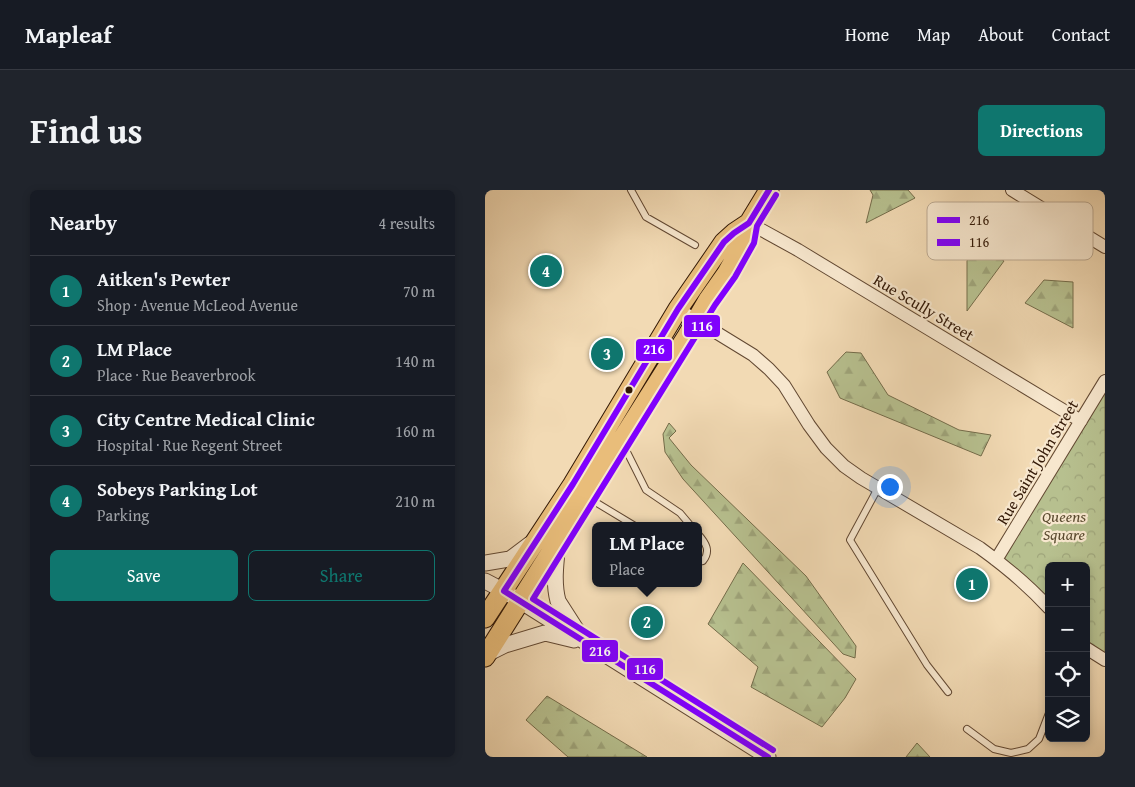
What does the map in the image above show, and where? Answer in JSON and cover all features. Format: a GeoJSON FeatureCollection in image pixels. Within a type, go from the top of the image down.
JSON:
{"type":"FeatureCollection","features":[{"type":"Feature","properties":{"kind":"main road"},"geometry":{"type":"LineString","coordinates":[[486,656],[727,272],[745,239],[749,223],[769,190]]}},
{"type":"Feature","properties":{"kind":"main road"},"geometry":{"type":"LineString","coordinates":[[485,618],[578,476],[679,309],[724,242],[749,223]]}},
{"type":"Feature","properties":{"kind":"street"},"geometry":{"type":"LineString","coordinates":[[1012,190],[1032,202]]}},
{"type":"Feature","properties":{"kind":"street","name":"Rue Scully Street"},"geometry":{"type":"LineString","coordinates":[[749,223],[798,250],[1081,421]]}},
{"type":"Feature","properties":{"kind":"street"},"geometry":{"type":"LineString","coordinates":[[1093,239],[1105,246]]}},
{"type":"Feature","properties":{"kind":"street"},"geometry":{"type":"LineString","coordinates":[[679,309],[753,355],[769,369],[784,385],[826,448],[844,466],[877,488],[981,548],[1034,592],[1048,607]]}},
{"type":"Feature","properties":{"kind":"street","name":"Rue Saint John Street"},"geometry":{"type":"LineString","coordinates":[[996,560],[1105,380]]}},
{"type":"Feature","properties":{"kind":"street"},"geometry":{"type":"LineString","coordinates":[[485,563],[511,559],[539,537]]}},
{"type":"Feature","properties":{"kind":"street"},"geometry":{"type":"LineString","coordinates":[[558,543],[555,575],[556,594],[558,601],[583,641]]}},
{"type":"Feature","properties":{"kind":"street"},"geometry":{"type":"LineString","coordinates":[[485,581],[504,591],[768,757]]}},
{"type":"Feature","properties":{"kind":"street"},"geometry":{"type":"LineString","coordinates":[[486,656],[505,645],[545,634],[583,641]]}},
{"type":"Feature","properties":{"kind":"street"},"geometry":{"type":"LineString","coordinates":[[1089,652],[1105,660]]}},
{"type":"Feature","properties":{"kind":"lane"},"geometry":{"type":"LineString","coordinates":[[631,190],[646,217],[695,245]]}},
{"type":"Feature","properties":{"kind":"lane"},"geometry":{"type":"LineString","coordinates":[[620,442],[629,454],[646,490],[679,513],[687,522]]}},
{"type":"Feature","properties":{"kind":"lane"},"geometry":{"type":"LineString","coordinates":[[877,488],[850,540],[927,665],[948,692]]}},
{"type":"Feature","properties":{"kind":"lane"},"geometry":{"type":"LineString","coordinates":[[586,496],[628,522]]}},
{"type":"Feature","properties":{"kind":"lane"},"geometry":{"type":"LineString","coordinates":[[702,540],[708,550],[706,557],[702,561]]}},
{"type":"Feature","properties":{"kind":"lane"},"geometry":{"type":"LineString","coordinates":[[967,728],[993,749],[1011,753],[1028,749],[1039,739],[1045,723]]}},
{"type":"Feature","properties":{"kind":"green space"},"geometry":{"type":"Polygon","coordinates":[[[870,190],[908,190],[915,198],[866,223],[873,195],[870,190]]]}},
{"type":"Feature","properties":{"kind":"green space"},"geometry":{"type":"Polygon","coordinates":[[[967,261],[1004,261],[967,311],[967,261]]]}},
{"type":"Feature","properties":{"kind":"green space"},"geometry":{"type":"Polygon","coordinates":[[[1044,280],[1073,282],[1073,328],[1025,303],[1044,280]]]}},
{"type":"Feature","properties":{"kind":"green space"},"geometry":{"type":"Polygon","coordinates":[[[846,352],[861,353],[888,395],[959,430],[991,435],[981,456],[840,398],[827,372],[846,352]]]}},
{"type":"Feature","properties":{"kind":"green space","name":"Queens Square"},"geometry":{"type":"Polygon","coordinates":[[[1105,381],[1105,660],[1090,651],[1090,562],[1045,562],[1045,604],[996,560],[1105,381]]]}},
{"type":"Feature","properties":{"kind":"green space"},"geometry":{"type":"Polygon","coordinates":[[[669,423],[676,431],[669,438],[691,465],[806,576],[856,646],[855,658],[843,654],[683,479],[665,452],[663,434],[669,423]]]}},
{"type":"Feature","properties":{"kind":"green space"},"geometry":{"type":"Polygon","coordinates":[[[743,563],[856,679],[845,698],[822,727],[751,687],[758,667],[708,624],[743,563]]]}},
{"type":"Feature","properties":{"kind":"green space"},"geometry":{"type":"Polygon","coordinates":[[[547,696],[647,757],[568,757],[526,720],[547,696]]]}},
{"type":"Feature","properties":{"kind":"green space"},"geometry":{"type":"Polygon","coordinates":[[[917,743],[930,757],[906,757],[917,743]]]}},
{"type":"Feature","properties":{"kind":"transit line","name":"216"},"geometry":{"type":"LineString","coordinates":[[768,757],[504,591],[573,484],[678,309],[724,242],[749,223],[769,190]]}},
{"type":"Feature","properties":{"kind":"transit line","name":"116"},"geometry":{"type":"LineString","coordinates":[[773,750],[533,599],[715,305],[735,277],[754,243],[757,226],[776,195]]}},
{"type":"Feature","properties":{"kind":"place","name":"Sobeys Parking Lot"},"geometry":{"type":"Point","coordinates":[546,271]}},
{"type":"Feature","properties":{"kind":"place","name":"City Centre Medical Clinic"},"geometry":{"type":"Point","coordinates":[607,354]}},
{"type":"Feature","properties":{"kind":"place","name":"Aitken's Pewter"},"geometry":{"type":"Point","coordinates":[972,584]}},
{"type":"Feature","properties":{"kind":"place","name":"LM Place"},"geometry":{"type":"Point","coordinates":[647,622]}}]}
